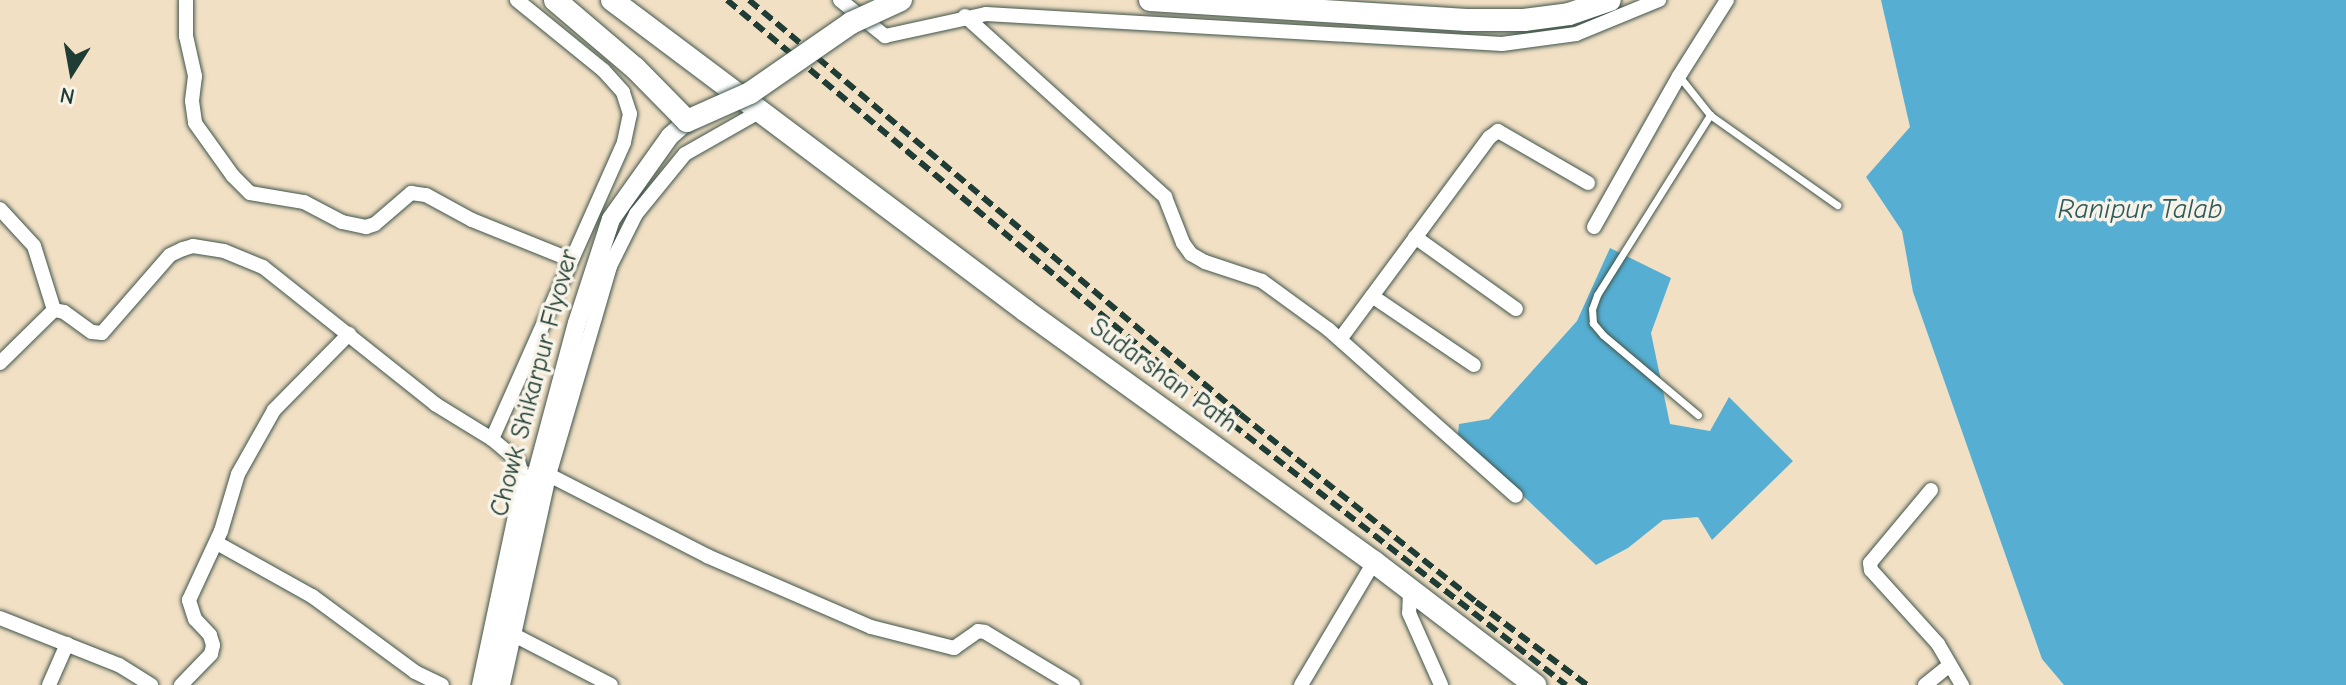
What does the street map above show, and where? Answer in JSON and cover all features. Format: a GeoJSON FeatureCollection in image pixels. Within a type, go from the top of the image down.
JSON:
{"type":"FeatureCollection","features":[{"type":"Feature","properties":{"kind":"main road"},"geometry":{"type":"LineString","coordinates":[[555,0],[635,68],[687,121]]}},
{"type":"Feature","properties":{"kind":"main road","name":"Sudarshan Path"},"geometry":{"type":"LineString","coordinates":[[612,0],[1026,311],[1374,562],[1535,685]]}},
{"type":"Feature","properties":{"kind":"main road","name":"Chowk Shikarpur Flyover"},"geometry":{"type":"LineString","coordinates":[[687,121],[750,93],[851,23],[901,0]]}},
{"type":"Feature","properties":{"kind":"main road"},"geometry":{"type":"LineString","coordinates":[[1150,0],[1466,20],[1524,20],[1569,14],[1610,0]]}},
{"type":"Feature","properties":{"kind":"street"},"geometry":{"type":"LineString","coordinates":[[186,0],[186,36],[195,76],[192,101],[195,123],[233,176],[250,193],[304,202],[342,222],[366,227],[375,224],[411,193],[426,195],[472,220],[571,260]]}},
{"type":"Feature","properties":{"kind":"street"},"geometry":{"type":"LineString","coordinates":[[492,439],[624,142],[630,114],[623,92],[603,70],[517,0]]}},
{"type":"Feature","properties":{"kind":"street"},"geometry":{"type":"LineString","coordinates":[[840,0],[885,36],[965,16],[986,14],[1502,44],[1576,34],[1659,0]]}},
{"type":"Feature","properties":{"kind":"street"},"geometry":{"type":"LineString","coordinates":[[1594,227],[1679,76],[1727,0]]}},
{"type":"Feature","properties":{"kind":"street"},"geometry":{"type":"LineString","coordinates":[[965,16],[1165,197],[1183,243],[1191,254],[1205,262],[1262,281],[1341,338],[1516,496]]}},
{"type":"Feature","properties":{"kind":"street"},"geometry":{"type":"LineString","coordinates":[[503,685],[549,475],[610,266],[636,214],[685,154],[759,112]]}},
{"type":"Feature","properties":{"kind":"street","name":"Chowk Shikarpur Flyover"},"geometry":{"type":"LineString","coordinates":[[490,685],[537,472],[577,323],[611,219],[670,136],[687,121]]}},
{"type":"Feature","properties":{"kind":"street"},"geometry":{"type":"LineString","coordinates":[[1341,338],[1490,137],[1498,131],[1588,183]]}},
{"type":"Feature","properties":{"kind":"street"},"geometry":{"type":"LineString","coordinates":[[0,209],[34,246],[54,310]]}},
{"type":"Feature","properties":{"kind":"street"},"geometry":{"type":"LineString","coordinates":[[1415,237],[1516,309]]}},
{"type":"Feature","properties":{"kind":"street"},"geometry":{"type":"LineString","coordinates":[[54,310],[64,312],[92,332],[102,333],[170,255],[193,246],[224,251],[263,267],[435,404],[492,439],[518,461],[523,478],[479,685]]}},
{"type":"Feature","properties":{"kind":"street"},"geometry":{"type":"LineString","coordinates":[[1372,296],[1474,365]]}},
{"type":"Feature","properties":{"kind":"street"},"geometry":{"type":"LineString","coordinates":[[0,363],[54,310]]}},
{"type":"Feature","properties":{"kind":"street"},"geometry":{"type":"LineString","coordinates":[[181,685],[211,654],[210,635],[190,612],[189,600],[217,543],[238,474],[262,428],[293,388],[349,334]]}},
{"type":"Feature","properties":{"kind":"street"},"geometry":{"type":"LineString","coordinates":[[549,475],[707,556],[859,623],[954,648],[978,631],[985,632],[1073,685]]}},
{"type":"Feature","properties":{"kind":"street"},"geometry":{"type":"LineString","coordinates":[[1931,490],[1870,563],[1871,570],[1938,644],[1962,685]]}},
{"type":"Feature","properties":{"kind":"street"},"geometry":{"type":"LineString","coordinates":[[217,543],[312,596],[404,664],[442,685]]}},
{"type":"Feature","properties":{"kind":"street"},"geometry":{"type":"LineString","coordinates":[[1301,685],[1374,562]]}},
{"type":"Feature","properties":{"kind":"street"},"geometry":{"type":"LineString","coordinates":[[1410,590],[1409,613],[1441,685]]}},
{"type":"Feature","properties":{"kind":"street"},"geometry":{"type":"LineString","coordinates":[[0,618],[119,665],[151,685]]}},
{"type":"Feature","properties":{"kind":"street"},"geometry":{"type":"LineString","coordinates":[[514,635],[611,685]]}},
{"type":"Feature","properties":{"kind":"street"},"geometry":{"type":"LineString","coordinates":[[49,685],[67,644]]}},
{"type":"Feature","properties":{"kind":"street"},"geometry":{"type":"LineString","coordinates":[[1925,685],[1950,665]]}},
{"type":"Feature","properties":{"kind":"lane"},"geometry":{"type":"LineString","coordinates":[[1679,76],[1710,115],[1837,205]]}},
{"type":"Feature","properties":{"kind":"lane"},"geometry":{"type":"LineString","coordinates":[[1698,415],[1603,335],[1593,323],[1592,309],[1605,281],[1710,115]]}},
{"type":"Feature","properties":{"kind":"water","name":"Ranipur Talab"},"geometry":{"type":"Polygon","coordinates":[[[1881,0],[2346,0],[2346,685],[2064,685],[2042,659],[1913,292],[1902,231],[1866,177],[1910,127],[1881,0]]]}},
{"type":"Feature","properties":{"kind":"water"},"geometry":{"type":"Polygon","coordinates":[[[1610,248],[1671,278],[1651,333],[1670,424],[1710,431],[1729,397],[1793,461],[1712,540],[1698,517],[1663,520],[1628,548],[1596,565],[1458,434],[1459,424],[1489,419],[1577,321],[1610,248]]]}},
{"type":"Feature","properties":{"kind":"railway"},"geometry":{"type":"LineString","coordinates":[[727,0],[1232,424],[1566,685]]}},
{"type":"Feature","properties":{"kind":"railway"},"geometry":{"type":"LineString","coordinates":[[749,0],[1240,414],[1476,602],[1587,685]]}}]}
